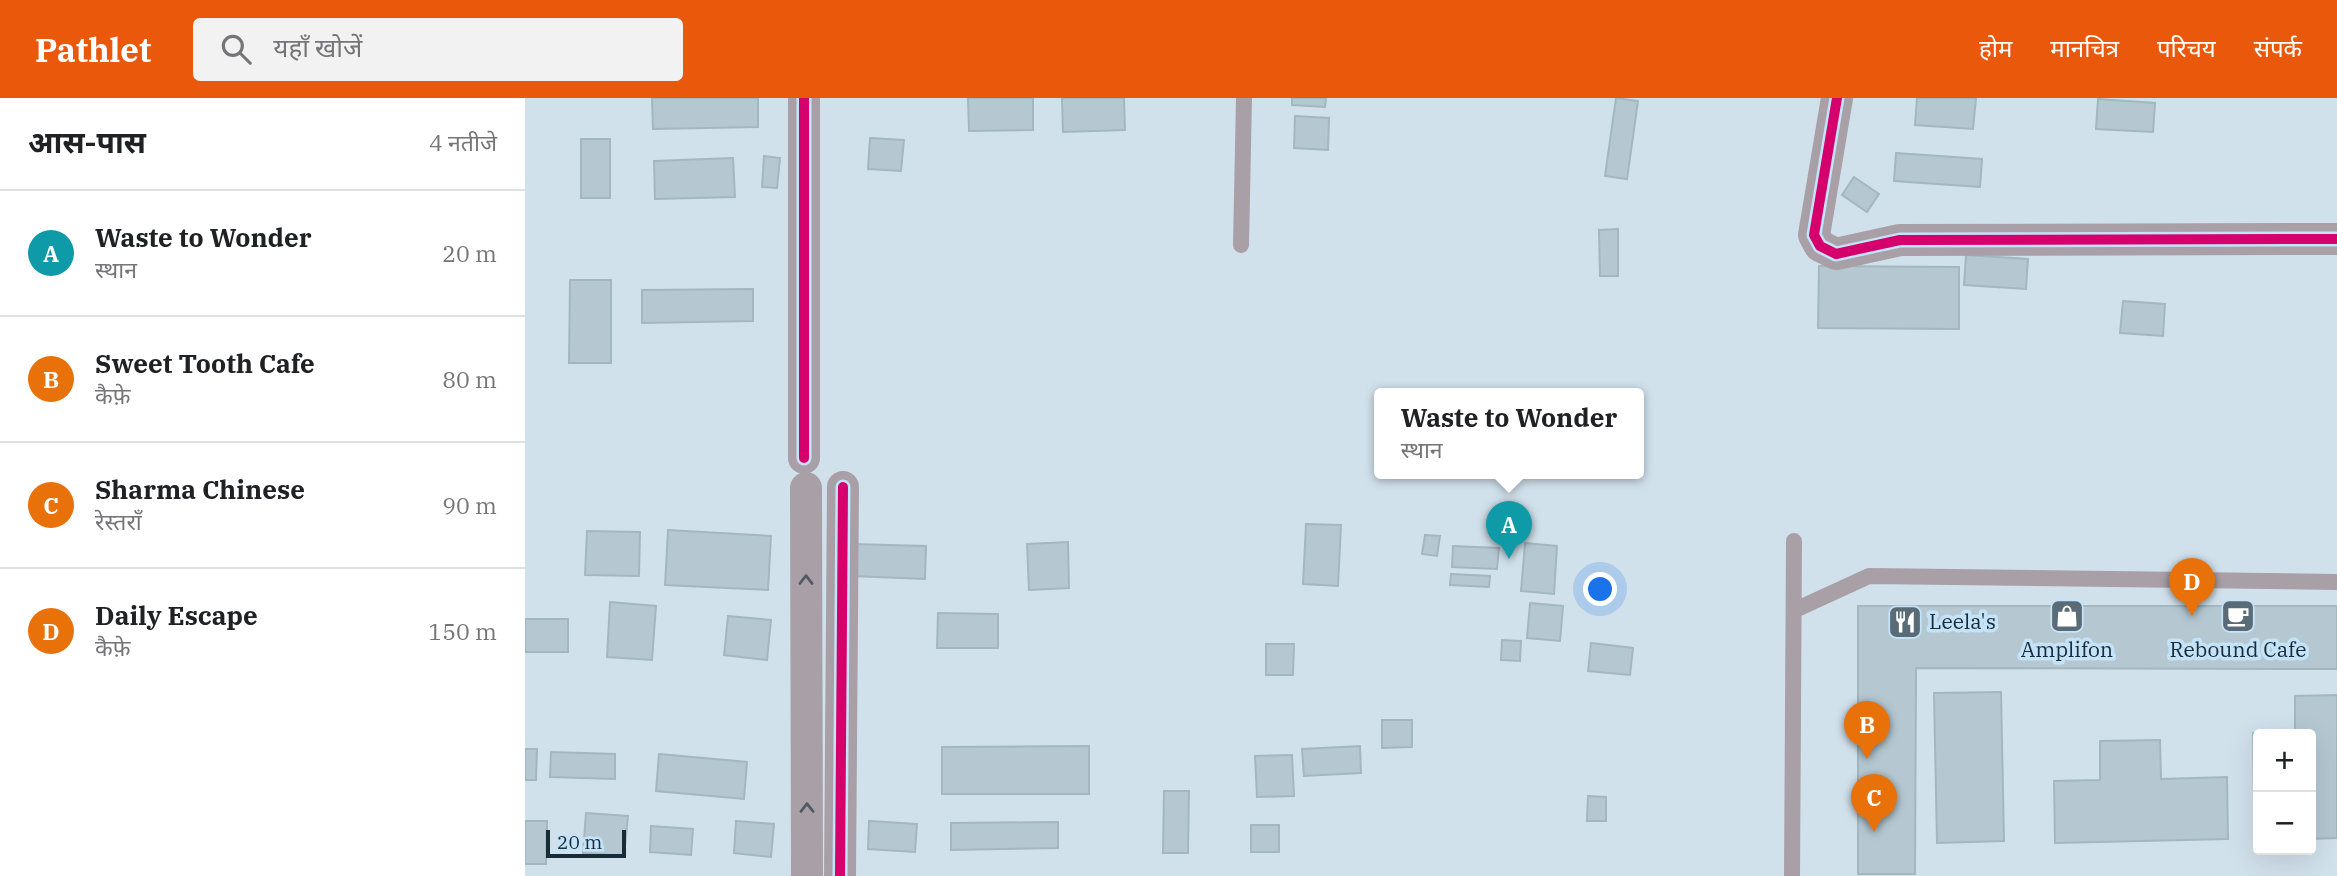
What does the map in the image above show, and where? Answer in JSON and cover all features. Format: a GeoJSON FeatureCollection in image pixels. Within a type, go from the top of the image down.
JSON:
{"type":"FeatureCollection","features":[{"type":"Feature","properties":{"kind":"street"},"geometry":{"type":"LineString","coordinates":[[804,98],[807,876]]}},
{"type":"Feature","properties":{"kind":"street"},"geometry":{"type":"LineString","coordinates":[[1837,98],[1814,235],[1820,246],[1836,254],[1900,240],[2337,239]]}},
{"type":"Feature","properties":{"kind":"street"},"geometry":{"type":"LineString","coordinates":[[840,876],[843,487]]}},
{"type":"Feature","properties":{"kind":"street"},"geometry":{"type":"LineString","coordinates":[[806,641],[842,641]]}},
{"type":"Feature","properties":{"kind":"lane"},"geometry":{"type":"LineString","coordinates":[[1241,245],[1244,98]]}},
{"type":"Feature","properties":{"kind":"lane"},"geometry":{"type":"LineString","coordinates":[[1792,876],[1794,541]]}},
{"type":"Feature","properties":{"kind":"lane"},"geometry":{"type":"LineString","coordinates":[[1795,610],[1869,576],[2337,582]]}},
{"type":"Feature","properties":{"kind":"building"},"geometry":{"type":"Polygon","coordinates":[[[652,98],[758,98],[758,127],[653,129],[652,98]]]}},
{"type":"Feature","properties":{"kind":"building"},"geometry":{"type":"Polygon","coordinates":[[[968,98],[1033,98],[1033,130],[969,131],[968,98]]]}},
{"type":"Feature","properties":{"kind":"building"},"geometry":{"type":"Polygon","coordinates":[[[1062,98],[1124,98],[1125,130],[1063,132],[1062,98]]]}},
{"type":"Feature","properties":{"kind":"building"},"geometry":{"type":"Polygon","coordinates":[[[1292,98],[1326,98],[1325,107],[1292,105],[1292,98]]]}},
{"type":"Feature","properties":{"kind":"building"},"geometry":{"type":"Polygon","coordinates":[[[1616,98],[1638,101],[1627,179],[1605,176],[1616,98]]]}},
{"type":"Feature","properties":{"kind":"building"},"geometry":{"type":"Polygon","coordinates":[[[1917,98],[1976,98],[1973,129],[1915,125],[1917,98]]]}},
{"type":"Feature","properties":{"kind":"building"},"geometry":{"type":"Polygon","coordinates":[[[2098,99],[2155,103],[2153,132],[2096,129],[2098,99]]]}},
{"type":"Feature","properties":{"kind":"building"},"geometry":{"type":"Polygon","coordinates":[[[1295,116],[1329,118],[1328,150],[1294,148],[1295,116]]]}},
{"type":"Feature","properties":{"kind":"building"},"geometry":{"type":"Polygon","coordinates":[[[870,138],[904,140],[901,171],[868,169],[870,138]]]}},
{"type":"Feature","properties":{"kind":"building"},"geometry":{"type":"Polygon","coordinates":[[[581,139],[610,139],[610,198],[581,198],[581,139]]]}},
{"type":"Feature","properties":{"kind":"building"},"geometry":{"type":"Polygon","coordinates":[[[1896,153],[1982,159],[1980,187],[1894,181],[1896,153]]]}},
{"type":"Feature","properties":{"kind":"building"},"geometry":{"type":"Polygon","coordinates":[[[764,156],[780,158],[777,188],[762,187],[764,156]]]}},
{"type":"Feature","properties":{"kind":"building"},"geometry":{"type":"Polygon","coordinates":[[[733,158],[735,197],[655,199],[654,161],[733,158]]]}},
{"type":"Feature","properties":{"kind":"building"},"geometry":{"type":"Polygon","coordinates":[[[1854,177],[1879,194],[1867,212],[1842,195],[1854,177]]]}},
{"type":"Feature","properties":{"kind":"building"},"geometry":{"type":"Polygon","coordinates":[[[1618,229],[1618,276],[1600,276],[1599,230],[1618,229]]]}},
{"type":"Feature","properties":{"kind":"building"},"geometry":{"type":"Polygon","coordinates":[[[1966,255],[2028,259],[2026,289],[1964,285],[1966,255]]]}},
{"type":"Feature","properties":{"kind":"building"},"geometry":{"type":"Polygon","coordinates":[[[1819,266],[1959,267],[1959,329],[1818,328],[1819,266]]]}},
{"type":"Feature","properties":{"kind":"building"},"geometry":{"type":"Polygon","coordinates":[[[570,280],[611,280],[611,363],[569,363],[570,280]]]}},
{"type":"Feature","properties":{"kind":"building"},"geometry":{"type":"Polygon","coordinates":[[[753,289],[753,321],[642,323],[642,290],[753,289]]]}},
{"type":"Feature","properties":{"kind":"building"},"geometry":{"type":"Polygon","coordinates":[[[2123,301],[2165,304],[2163,336],[2120,333],[2123,301]]]}},
{"type":"Feature","properties":{"kind":"building"},"geometry":{"type":"Polygon","coordinates":[[[1306,524],[1341,525],[1338,586],[1303,584],[1306,524]]]}},
{"type":"Feature","properties":{"kind":"building"},"geometry":{"type":"Polygon","coordinates":[[[668,530],[771,536],[768,590],[665,585],[668,530]]]}},
{"type":"Feature","properties":{"kind":"building"},"geometry":{"type":"Polygon","coordinates":[[[587,531],[640,532],[639,576],[585,575],[587,531]]]}},
{"type":"Feature","properties":{"kind":"building"},"geometry":{"type":"Polygon","coordinates":[[[1425,535],[1440,536],[1437,556],[1422,554],[1425,535]]]}},
{"type":"Feature","properties":{"kind":"building"},"geometry":{"type":"Polygon","coordinates":[[[1068,542],[1069,588],[1029,590],[1027,544],[1068,542]]]}},
{"type":"Feature","properties":{"kind":"building"},"geometry":{"type":"Polygon","coordinates":[[[1525,543],[1557,546],[1554,594],[1521,591],[1525,543]]]}},
{"type":"Feature","properties":{"kind":"building"},"geometry":{"type":"Polygon","coordinates":[[[853,544],[926,546],[925,579],[852,576],[853,544]]]}},
{"type":"Feature","properties":{"kind":"building"},"geometry":{"type":"Polygon","coordinates":[[[1453,546],[1499,548],[1497,569],[1452,567],[1453,546]]]}},
{"type":"Feature","properties":{"kind":"building"},"geometry":{"type":"Polygon","coordinates":[[[1451,574],[1490,576],[1489,587],[1450,585],[1451,574]]]}},
{"type":"Feature","properties":{"kind":"building"},"geometry":{"type":"Polygon","coordinates":[[[610,602],[656,606],[652,660],[607,657],[610,602]]]}},
{"type":"Feature","properties":{"kind":"building"},"geometry":{"type":"Polygon","coordinates":[[[1530,603],[1563,606],[1560,641],[1527,638],[1530,603]]]}},
{"type":"Feature","properties":{"kind":"building"},"geometry":{"type":"Polygon","coordinates":[[[1858,606],[2337,606],[2337,669],[1916,668],[1915,874],[1858,874],[1858,606]]]}},
{"type":"Feature","properties":{"kind":"building"},"geometry":{"type":"Polygon","coordinates":[[[938,613],[998,614],[998,648],[937,648],[938,613]]]}},
{"type":"Feature","properties":{"kind":"building"},"geometry":{"type":"Polygon","coordinates":[[[728,616],[771,620],[767,660],[724,655],[728,616]]]}},
{"type":"Feature","properties":{"kind":"building"},"geometry":{"type":"Polygon","coordinates":[[[525,619],[568,619],[568,652],[525,652],[525,619]]]}},
{"type":"Feature","properties":{"kind":"building"},"geometry":{"type":"Polygon","coordinates":[[[1502,640],[1521,641],[1520,661],[1501,660],[1502,640]]]}},
{"type":"Feature","properties":{"kind":"building"},"geometry":{"type":"Polygon","coordinates":[[[1591,643],[1633,648],[1630,675],[1588,671],[1591,643]]]}},
{"type":"Feature","properties":{"kind":"building"},"geometry":{"type":"Polygon","coordinates":[[[1266,644],[1294,644],[1293,675],[1266,675],[1266,644]]]}},
{"type":"Feature","properties":{"kind":"building"},"geometry":{"type":"Polygon","coordinates":[[[2001,692],[2004,841],[1937,843],[1934,693],[2001,692]]]}},
{"type":"Feature","properties":{"kind":"building"},"geometry":{"type":"Polygon","coordinates":[[[2337,695],[2337,838],[2316,839],[2316,729],[2295,729],[2295,696],[2337,695]]]}},
{"type":"Feature","properties":{"kind":"building"},"geometry":{"type":"Polygon","coordinates":[[[1382,720],[1412,720],[1412,747],[1382,748],[1382,720]]]}},
{"type":"Feature","properties":{"kind":"building"},"geometry":{"type":"Polygon","coordinates":[[[2160,740],[2161,779],[2227,777],[2228,839],[2055,843],[2054,781],[2100,780],[2100,741],[2160,740]]]}},
{"type":"Feature","properties":{"kind":"building"},"geometry":{"type":"Polygon","coordinates":[[[1089,746],[1089,794],[942,794],[942,747],[1089,746]]]}},
{"type":"Feature","properties":{"kind":"building"},"geometry":{"type":"Polygon","coordinates":[[[1360,746],[1361,773],[1304,776],[1302,749],[1360,746]]]}},
{"type":"Feature","properties":{"kind":"building"},"geometry":{"type":"Polygon","coordinates":[[[525,749],[537,749],[536,780],[525,780],[525,749]]]}},
{"type":"Feature","properties":{"kind":"building"},"geometry":{"type":"Polygon","coordinates":[[[551,752],[615,754],[615,779],[550,777],[551,752]]]}},
{"type":"Feature","properties":{"kind":"building"},"geometry":{"type":"Polygon","coordinates":[[[659,754],[747,762],[744,799],[656,791],[659,754]]]}},
{"type":"Feature","properties":{"kind":"building"},"geometry":{"type":"Polygon","coordinates":[[[1292,755],[1294,796],[1257,797],[1255,756],[1292,755]]]}},
{"type":"Feature","properties":{"kind":"building"},"geometry":{"type":"Polygon","coordinates":[[[1164,791],[1189,791],[1188,853],[1163,853],[1164,791]]]}},
{"type":"Feature","properties":{"kind":"building"},"geometry":{"type":"Polygon","coordinates":[[[1588,796],[1606,797],[1606,821],[1587,821],[1588,796]]]}},
{"type":"Feature","properties":{"kind":"building"},"geometry":{"type":"Polygon","coordinates":[[[586,813],[628,816],[624,856],[583,853],[586,813]]]}},
{"type":"Feature","properties":{"kind":"building"},"geometry":{"type":"Polygon","coordinates":[[[525,821],[547,821],[546,864],[525,864],[525,821]]]}},
{"type":"Feature","properties":{"kind":"building"},"geometry":{"type":"Polygon","coordinates":[[[736,821],[774,824],[771,857],[734,853],[736,821]]]}},
{"type":"Feature","properties":{"kind":"building"},"geometry":{"type":"Polygon","coordinates":[[[869,821],[917,824],[915,852],[868,849],[869,821]]]}},
{"type":"Feature","properties":{"kind":"building"},"geometry":{"type":"Polygon","coordinates":[[[1058,822],[1058,848],[951,850],[951,823],[1058,822]]]}},
{"type":"Feature","properties":{"kind":"building"},"geometry":{"type":"Polygon","coordinates":[[[1251,825],[1279,825],[1279,852],[1251,852],[1251,825]]]}},
{"type":"Feature","properties":{"kind":"building"},"geometry":{"type":"Polygon","coordinates":[[[651,826],[693,829],[691,855],[650,852],[651,826]]]}},
{"type":"Feature","properties":{"kind":"cycle path"},"geometry":{"type":"LineString","coordinates":[[804,98],[804,458]]}},
{"type":"Feature","properties":{"kind":"cycle path"},"geometry":{"type":"LineString","coordinates":[[1837,98],[1814,235],[1820,246],[1836,254],[1900,240],[2337,239]]}},
{"type":"Feature","properties":{"kind":"cycle path"},"geometry":{"type":"LineString","coordinates":[[840,876],[843,487]]}},
{"type":"Feature","properties":{"kind":"place","name":"Waste to Wonder"},"geometry":{"type":"Point","coordinates":[1509,559]}},
{"type":"Feature","properties":{"kind":"place","name":"Amplifon"},"geometry":{"type":"Point","coordinates":[2067,616]}},
{"type":"Feature","properties":{"kind":"place","name":"Daily Escape"},"geometry":{"type":"Point","coordinates":[2192,616]}},
{"type":"Feature","properties":{"kind":"place","name":"Rebound Cafe"},"geometry":{"type":"Point","coordinates":[2238,616]}},
{"type":"Feature","properties":{"kind":"place","name":"Leela's"},"geometry":{"type":"Point","coordinates":[1905,622]}},
{"type":"Feature","properties":{"kind":"place","name":"Sweet Tooth Cafe"},"geometry":{"type":"Point","coordinates":[1867,759]}},
{"type":"Feature","properties":{"kind":"place","name":"Sharma Chinese"},"geometry":{"type":"Point","coordinates":[1874,832]}}]}
